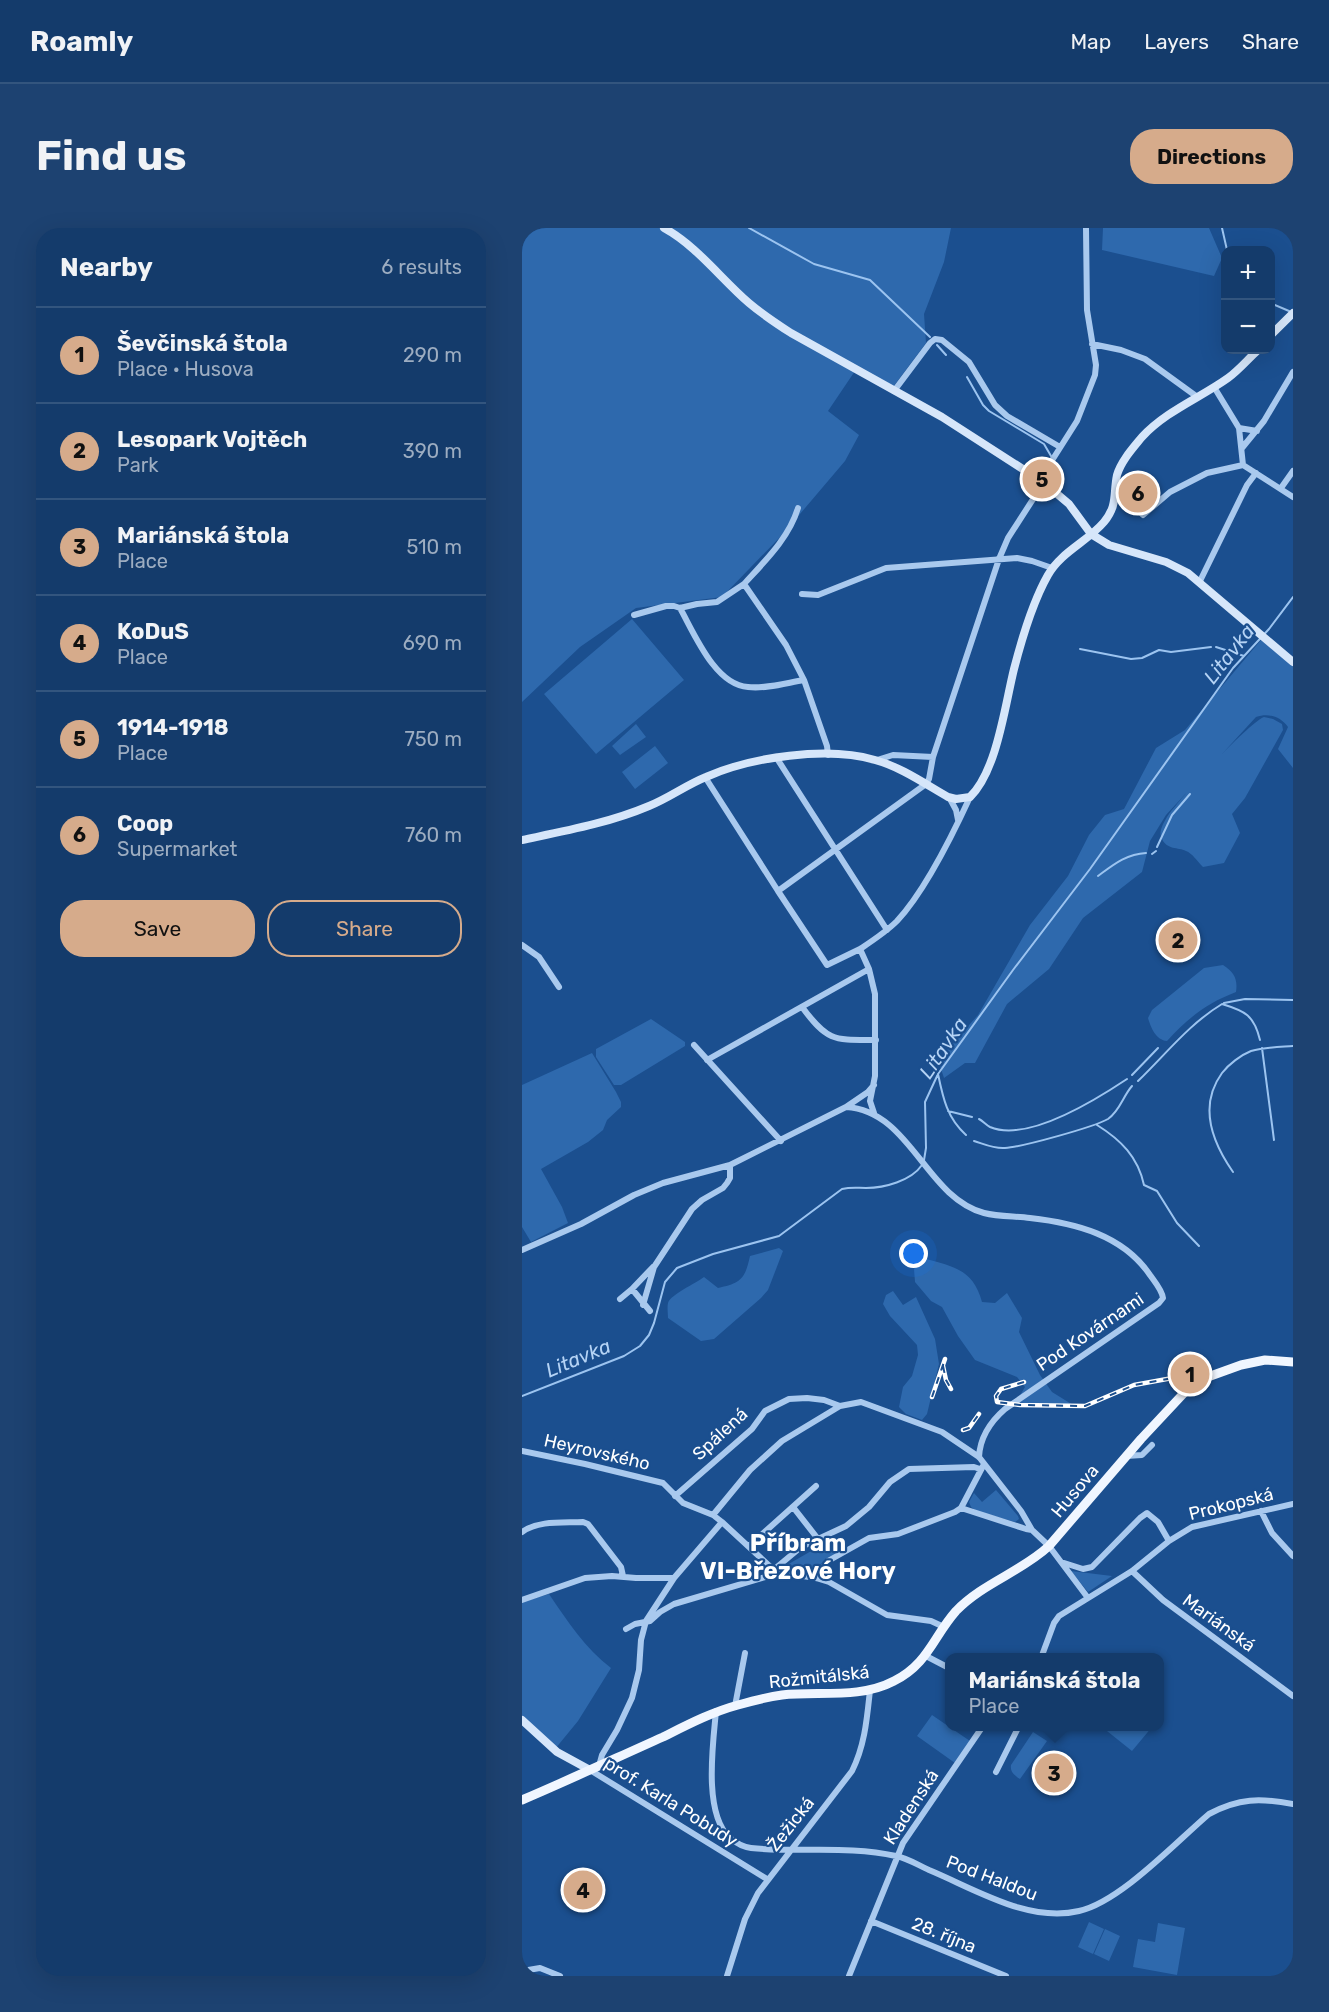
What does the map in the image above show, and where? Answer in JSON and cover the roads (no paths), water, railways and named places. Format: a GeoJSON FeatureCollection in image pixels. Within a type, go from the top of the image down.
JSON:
{"type":"FeatureCollection","features":[{"type":"Feature","properties":{"kind":"main road","name":"Husova"},"geometry":{"type":"LineString","coordinates":[[1049,1546],[1126,1456],[1184,1393],[1205,1378],[1231,1368],[1265,1360],[1293,1362]]}},
{"type":"Feature","properties":{"kind":"main road","name":"Rožmitálská"},"geometry":{"type":"LineString","coordinates":[[522,1800],[716,1712],[782,1695],[870,1690],[896,1681],[926,1656],[959,1608],[993,1582],[1035,1559],[1049,1546]]}},
{"type":"Feature","properties":{"kind":"street"},"geometry":{"type":"LineString","coordinates":[[664,228],[687,245],[770,320],[942,417],[1043,483],[1069,504],[1091,534],[1109,545],[1177,566],[1200,581],[1293,662]]}},
{"type":"Feature","properties":{"kind":"street"},"geometry":{"type":"LineString","coordinates":[[778,891],[926,784],[929,779],[933,758],[999,559],[1008,538],[1043,483],[1060,447],[1077,421],[1095,375],[1096,365],[1087,310],[1086,228]]}},
{"type":"Feature","properties":{"kind":"street"},"geometry":{"type":"LineString","coordinates":[[1275,331],[1293,313]]}},
{"type":"Feature","properties":{"kind":"street"},"geometry":{"type":"LineString","coordinates":[[894,391],[930,343],[935,339],[942,340],[969,362],[994,405],[1007,416],[1060,447]]}},
{"type":"Feature","properties":{"kind":"street"},"geometry":{"type":"LineString","coordinates":[[1092,344],[1121,350],[1145,359],[1196,396]]}},
{"type":"Feature","properties":{"kind":"street"},"geometry":{"type":"LineString","coordinates":[[705,777],[827,965],[860,949],[887,930],[910,905],[926,880],[970,797],[982,782],[1001,727],[1023,638],[1036,599],[1052,568],[1101,525],[1112,510],[1120,468],[1141,439],[1196,396],[1230,376],[1254,354]]}},
{"type":"Feature","properties":{"kind":"street"},"geometry":{"type":"LineString","coordinates":[[1242,448],[1257,430],[1293,372]]}},
{"type":"Feature","properties":{"kind":"street"},"geometry":{"type":"LineString","coordinates":[[1214,387],[1239,428],[1244,465]]}},
{"type":"Feature","properties":{"kind":"street"},"geometry":{"type":"LineString","coordinates":[[1239,428],[1257,430]]}},
{"type":"Feature","properties":{"kind":"street"},"geometry":{"type":"LineString","coordinates":[[1116,491],[1143,515],[1170,492],[1206,473],[1244,465],[1293,496]]}},
{"type":"Feature","properties":{"kind":"street"},"geometry":{"type":"LineString","coordinates":[[1281,488],[1293,471]]}},
{"type":"Feature","properties":{"kind":"street"},"geometry":{"type":"LineString","coordinates":[[1200,581],[1247,485],[1256,473]]}},
{"type":"Feature","properties":{"kind":"street"},"geometry":{"type":"LineString","coordinates":[[634,615],[666,606],[680,608],[717,602],[744,584],[772,553],[794,521],[798,508]]}},
{"type":"Feature","properties":{"kind":"street"},"geometry":{"type":"LineString","coordinates":[[802,594],[818,595],[886,568],[1017,558],[1052,568]]}},
{"type":"Feature","properties":{"kind":"street"},"geometry":{"type":"LineString","coordinates":[[744,584],[786,645],[804,680],[828,755]]}},
{"type":"Feature","properties":{"kind":"street"},"geometry":{"type":"LineString","coordinates":[[680,608],[710,659],[728,680],[748,687],[804,680]]}},
{"type":"Feature","properties":{"kind":"street"},"geometry":{"type":"LineString","coordinates":[[522,840],[626,815],[663,800],[705,777],[744,764],[776,757],[859,756],[876,760],[948,797],[957,800],[970,797]]}},
{"type":"Feature","properties":{"kind":"street"},"geometry":{"type":"LineString","coordinates":[[876,760],[893,756],[933,758]]}},
{"type":"Feature","properties":{"kind":"street"},"geometry":{"type":"LineString","coordinates":[[776,757],[887,930]]}},
{"type":"Feature","properties":{"kind":"street"},"geometry":{"type":"LineString","coordinates":[[948,797],[956,810],[958,820]]}},
{"type":"Feature","properties":{"kind":"street"},"geometry":{"type":"LineString","coordinates":[[522,945],[539,957],[559,987]]}},
{"type":"Feature","properties":{"kind":"street"},"geometry":{"type":"LineString","coordinates":[[860,949],[869,969],[875,994],[874,1085],[870,1101],[874,1114]]}},
{"type":"Feature","properties":{"kind":"street"},"geometry":{"type":"LineString","coordinates":[[707,1060],[869,969]]}},
{"type":"Feature","properties":{"kind":"street"},"geometry":{"type":"LineString","coordinates":[[802,1007],[821,1030],[831,1036],[839,1039],[876,1040]]}},
{"type":"Feature","properties":{"kind":"street"},"geometry":{"type":"LineString","coordinates":[[694,1045],[781,1141]]}},
{"type":"Feature","properties":{"kind":"street"},"geometry":{"type":"LineString","coordinates":[[522,1250],[581,1224],[634,1195],[663,1183],[730,1165],[846,1107],[874,1085]]}},
{"type":"Feature","properties":{"kind":"street"},"geometry":{"type":"LineString","coordinates":[[846,1107],[861,1108],[874,1114]]}},
{"type":"Feature","properties":{"kind":"street","name":"Pod Kovárnami"},"geometry":{"type":"LineString","coordinates":[[874,1114],[894,1129],[940,1183],[963,1202],[985,1213],[1054,1221],[1094,1231],[1107,1237],[1130,1252],[1144,1266],[1163,1295],[1159,1304],[1005,1409],[984,1434],[979,1457]]}},
{"type":"Feature","properties":{"kind":"street"},"geometry":{"type":"LineString","coordinates":[[620,1299],[654,1267],[692,1209],[702,1200],[723,1188],[730,1178],[730,1165]]}},
{"type":"Feature","properties":{"kind":"street"},"geometry":{"type":"LineString","coordinates":[[644,1305],[654,1267]]}},
{"type":"Feature","properties":{"kind":"street"},"geometry":{"type":"LineString","coordinates":[[632,1289],[650,1311]]}},
{"type":"Feature","properties":{"kind":"street","name":"Spálená"},"geometry":{"type":"LineString","coordinates":[[675,1496],[752,1429],[765,1411],[789,1399],[824,1400],[840,1406]]}},
{"type":"Feature","properties":{"kind":"street"},"geometry":{"type":"LineString","coordinates":[[713,1515],[768,1452],[803,1427],[840,1406],[861,1402],[942,1432],[979,1457],[982,1467],[1021,1511],[1032,1530],[1049,1546],[1088,1598]]}},
{"type":"Feature","properties":{"kind":"street","name":"Husova"},"geometry":{"type":"LineString","coordinates":[[1126,1456],[1142,1455],[1152,1445]]}},
{"type":"Feature","properties":{"kind":"street","name":"Heyrovského"},"geometry":{"type":"LineString","coordinates":[[522,1451],[663,1483],[683,1503],[713,1515],[722,1522],[772,1570]]}},
{"type":"Feature","properties":{"kind":"street"},"geometry":{"type":"LineString","coordinates":[[816,1578],[828,1561],[869,1538],[898,1534],[961,1508],[982,1467]]}},
{"type":"Feature","properties":{"kind":"street"},"geometry":{"type":"LineString","coordinates":[[626,1629],[650,1621],[674,1604],[765,1577],[801,1547],[846,1526],[859,1517],[890,1482],[909,1469],[982,1467]]}},
{"type":"Feature","properties":{"kind":"street"},"geometry":{"type":"LineString","coordinates":[[749,1546],[816,1486]]}},
{"type":"Feature","properties":{"kind":"street","name":"Prokopská"},"geometry":{"type":"LineString","coordinates":[[1043,1653],[1056,1619],[1132,1571],[1178,1535],[1192,1527],[1293,1503]]}},
{"type":"Feature","properties":{"kind":"street"},"geometry":{"type":"LineString","coordinates":[[793,1507],[819,1539]]}},
{"type":"Feature","properties":{"kind":"street"},"geometry":{"type":"LineString","coordinates":[[961,1508],[1032,1530]]}},
{"type":"Feature","properties":{"kind":"street"},"geometry":{"type":"LineString","coordinates":[[1261,1511],[1272,1533],[1293,1556]]}},
{"type":"Feature","properties":{"kind":"street"},"geometry":{"type":"LineString","coordinates":[[1061,1562],[1083,1569],[1092,1567],[1147,1513],[1158,1522],[1169,1541]]}},
{"type":"Feature","properties":{"kind":"street"},"geometry":{"type":"LineString","coordinates":[[522,1532],[530,1526],[539,1524],[583,1522],[588,1524],[621,1567],[622,1576]]}},
{"type":"Feature","properties":{"kind":"street"},"geometry":{"type":"LineString","coordinates":[[522,1720],[558,1752],[594,1768],[617,1730],[632,1698],[639,1670],[641,1640],[646,1621],[674,1578],[722,1522]]}},
{"type":"Feature","properties":{"kind":"street"},"geometry":{"type":"LineString","coordinates":[[772,1570],[780,1574],[816,1578],[842,1588],[887,1615],[931,1621],[944,1628]]}},
{"type":"Feature","properties":{"kind":"street","name":"Mariánská"},"geometry":{"type":"LineString","coordinates":[[1132,1571],[1163,1600],[1293,1696]]}},
{"type":"Feature","properties":{"kind":"street"},"geometry":{"type":"LineString","coordinates":[[522,1600],[585,1578],[622,1576],[674,1578]]}},
{"type":"Feature","properties":{"kind":"street"},"geometry":{"type":"LineString","coordinates":[[735,1706],[744,1653]]}},
{"type":"Feature","properties":{"kind":"street"},"geometry":{"type":"LineString","coordinates":[[926,1656],[945,1666]]}},
{"type":"Feature","properties":{"kind":"street","name":"Žežická"},"geometry":{"type":"LineString","coordinates":[[727,1976],[752,1902],[857,1762],[864,1738],[870,1690]]}},
{"type":"Feature","properties":{"kind":"street","name":"Pod Haldou"},"geometry":{"type":"LineString","coordinates":[[716,1712],[711,1756],[715,1808],[720,1824],[729,1838],[749,1848],[835,1850],[897,1856],[1015,1907],[1041,1912],[1061,1914],[1089,1908],[1115,1895],[1209,1814],[1222,1807],[1235,1802],[1254,1800],[1272,1800],[1293,1804]]}},
{"type":"Feature","properties":{"kind":"street","name":"Kladenská"},"geometry":{"type":"LineString","coordinates":[[849,1976],[897,1856],[980,1731]]}},
{"type":"Feature","properties":{"kind":"street"},"geometry":{"type":"LineString","coordinates":[[996,1772],[1016,1731]]}},
{"type":"Feature","properties":{"kind":"street","name":"prof. Karla Pobudy"},"geometry":{"type":"LineString","coordinates":[[594,1768],[767,1879]]}},
{"type":"Feature","properties":{"kind":"street","name":"28. října"},"geometry":{"type":"LineString","coordinates":[[871,1921],[1006,1976]]}},
{"type":"Feature","properties":{"kind":"street"},"geometry":{"type":"LineString","coordinates":[[522,1971],[540,1968],[560,1976]]}},
{"type":"Feature","properties":{"kind":"waterway"},"geometry":{"type":"LineString","coordinates":[[749,228],[814,264],[870,280],[930,337]]}},
{"type":"Feature","properties":{"kind":"waterway"},"geometry":{"type":"LineString","coordinates":[[1222,228],[1226,246]]}},
{"type":"Feature","properties":{"kind":"waterway"},"geometry":{"type":"LineString","coordinates":[[1275,305],[1289,311]]}},
{"type":"Feature","properties":{"kind":"waterway"},"geometry":{"type":"LineString","coordinates":[[937,345],[946,355]]}},
{"type":"Feature","properties":{"kind":"waterway"},"geometry":{"type":"LineString","coordinates":[[967,377],[989,411],[1044,444],[1051,456]]}},
{"type":"Feature","properties":{"kind":"waterway","name":"Litavka"},"geometry":{"type":"LineString","coordinates":[[924,1160],[925,1102],[938,1074],[1090,869],[1233,668],[1269,629],[1293,597]]}},
{"type":"Feature","properties":{"kind":"waterway"},"geometry":{"type":"LineString","coordinates":[[1080,649],[1131,659],[1142,658],[1159,650],[1171,652],[1211,647]]}},
{"type":"Feature","properties":{"kind":"waterway"},"geometry":{"type":"LineString","coordinates":[[1216,647],[1244,656]]}},
{"type":"Feature","properties":{"kind":"waterway"},"geometry":{"type":"LineString","coordinates":[[1157,847],[1172,815],[1190,794]]}},
{"type":"Feature","properties":{"kind":"waterway"},"geometry":{"type":"LineString","coordinates":[[1152,854],[1156,851]]}},
{"type":"Feature","properties":{"kind":"waterway"},"geometry":{"type":"LineString","coordinates":[[1098,876],[1126,858],[1146,853]]}},
{"type":"Feature","properties":{"kind":"waterway"},"geometry":{"type":"LineString","coordinates":[[1224,1003],[1245,999],[1293,1000]]}},
{"type":"Feature","properties":{"kind":"waterway"},"geometry":{"type":"LineString","coordinates":[[1138,1081],[1188,1030],[1222,1004],[1247,1015],[1255,1025],[1260,1040]]}},
{"type":"Feature","properties":{"kind":"waterway"},"geometry":{"type":"LineString","coordinates":[[1233,1172],[1219,1149],[1211,1124],[1209,1111],[1215,1085],[1222,1073],[1239,1057],[1251,1051],[1293,1046]]}},
{"type":"Feature","properties":{"kind":"waterway"},"geometry":{"type":"LineString","coordinates":[[1132,1075],[1158,1048]]}},
{"type":"Feature","properties":{"kind":"waterway"},"geometry":{"type":"LineString","coordinates":[[1262,1048],[1274,1140]]}},
{"type":"Feature","properties":{"kind":"waterway"},"geometry":{"type":"LineString","coordinates":[[938,1074],[950,1115],[966,1135]]}},
{"type":"Feature","properties":{"kind":"waterway"},"geometry":{"type":"LineString","coordinates":[[979,1119],[990,1127],[1006,1130],[1023,1129],[1042,1124],[1080,1107],[1127,1079]]}},
{"type":"Feature","properties":{"kind":"waterway"},"geometry":{"type":"LineString","coordinates":[[974,1141],[993,1147],[1014,1147],[1088,1127],[1112,1116],[1132,1086]]}},
{"type":"Feature","properties":{"kind":"waterway"},"geometry":{"type":"LineString","coordinates":[[948,1111],[972,1117]]}},
{"type":"Feature","properties":{"kind":"waterway"},"geometry":{"type":"LineString","coordinates":[[1097,1125],[1127,1150],[1138,1166],[1144,1185],[1157,1191],[1177,1223],[1199,1246]]}},
{"type":"Feature","properties":{"kind":"waterway","name":"Litavka"},"geometry":{"type":"LineString","coordinates":[[522,1396],[624,1356],[640,1346],[649,1335],[654,1323],[665,1282],[677,1268],[713,1254],[779,1236],[842,1189],[889,1185],[911,1175],[922,1165]]}},
{"type":"Feature","properties":{"kind":"railway"},"geometry":{"type":"LineString","coordinates":[[932,1397],[945,1359]]}},
{"type":"Feature","properties":{"kind":"railway"},"geometry":{"type":"LineString","coordinates":[[943,1366],[951,1389]]}},
{"type":"Feature","properties":{"kind":"railway"},"geometry":{"type":"LineString","coordinates":[[1024,1382],[1001,1389],[996,1396],[997,1402],[1020,1405],[1085,1406],[1134,1385],[1189,1375]]}},
{"type":"Feature","properties":{"kind":"railway"},"geometry":{"type":"LineString","coordinates":[[963,1430],[969,1428],[979,1414]]}},
{"type":"Feature","properties":{"kind":"place","name":"1914-1918"},"geometry":{"type":"Point","coordinates":[1042,479]}},
{"type":"Feature","properties":{"kind":"place","name":"Coop"},"geometry":{"type":"Point","coordinates":[1138,493]}},
{"type":"Feature","properties":{"kind":"place","name":"Lesopark Vojtěch"},"geometry":{"type":"Point","coordinates":[1178,940]}},
{"type":"Feature","properties":{"kind":"place","name":"Ševčinská štola"},"geometry":{"type":"Point","coordinates":[1190,1374]}},
{"type":"Feature","properties":{"kind":"place","name":"Mariánská štola"},"geometry":{"type":"Point","coordinates":[1054,1773]}},
{"type":"Feature","properties":{"kind":"place","name":"KoDuS"},"geometry":{"type":"Point","coordinates":[583,1890]}},
{"type":"Feature","properties":{"kind":"district","name":"Příbram VI-Březové Hory"},"geometry":{"type":"Point","coordinates":[798,1557]}}]}
